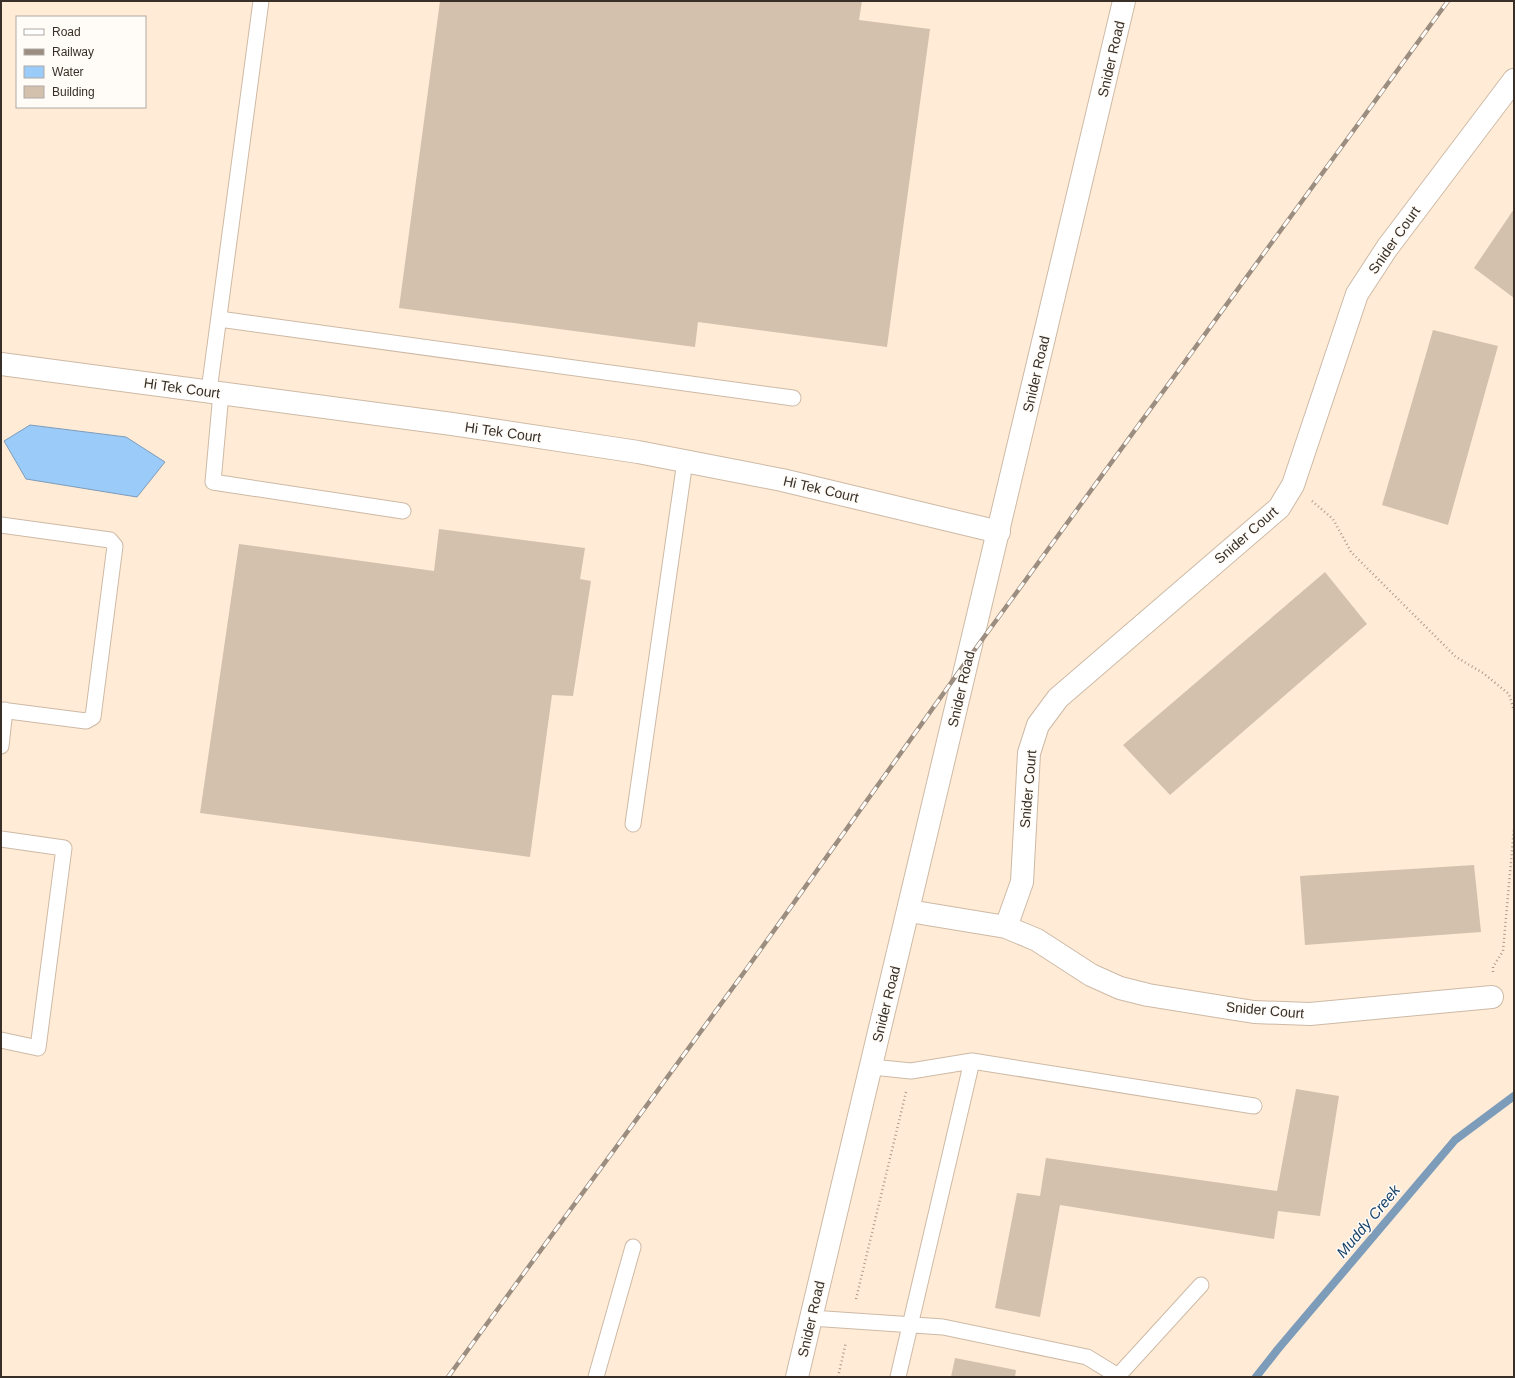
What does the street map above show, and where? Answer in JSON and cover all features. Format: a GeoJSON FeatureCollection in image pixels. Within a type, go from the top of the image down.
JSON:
{"type":"FeatureCollection","features":[{"type":"Feature","properties":{"kind":"street","name":"Snider Road"},"geometry":{"type":"LineString","coordinates":[[797,1377],[909,911],[1124,1]]}},
{"type":"Feature","properties":{"kind":"street","name":"Snider Court"},"geometry":{"type":"LineString","coordinates":[[1006,927],[1022,882],[1029,753],[1038,726],[1058,698],[1279,508],[1293,486],[1357,294],[1387,248],[1514,80]]}},
{"type":"Feature","properties":{"kind":"street","name":"Hi Tek Court"},"geometry":{"type":"LineString","coordinates":[[1,364],[215,392],[638,452],[782,480],[999,532]]}},
{"type":"Feature","properties":{"kind":"street","name":"Snider Court"},"geometry":{"type":"LineString","coordinates":[[909,911],[1006,927],[1038,940],[1091,975],[1120,988],[1148,995],[1254,1012],[1310,1014],[1492,997]]}},
{"type":"Feature","properties":{"kind":"lane"},"geometry":{"type":"LineString","coordinates":[[261,1],[219,319],[215,392],[213,482],[403,511]]}},
{"type":"Feature","properties":{"kind":"lane"},"geometry":{"type":"LineString","coordinates":[[219,319],[793,398]]}},
{"type":"Feature","properties":{"kind":"lane"},"geometry":{"type":"LineString","coordinates":[[633,824],[685,461]]}},
{"type":"Feature","properties":{"kind":"lane"},"geometry":{"type":"LineString","coordinates":[[1,525],[110,540],[115,546],[93,717],[86,721],[3,710],[1,746]]}},
{"type":"Feature","properties":{"kind":"lane"},"geometry":{"type":"LineString","coordinates":[[1,839],[64,848],[38,1048],[1,1040]]}},
{"type":"Feature","properties":{"kind":"lane"},"geometry":{"type":"LineString","coordinates":[[872,1066],[911,1071],[972,1061],[1254,1106]]}},
{"type":"Feature","properties":{"kind":"lane"},"geometry":{"type":"LineString","coordinates":[[898,1377],[972,1061]]}},
{"type":"Feature","properties":{"kind":"lane"},"geometry":{"type":"LineString","coordinates":[[596,1377],[632,1247]]}},
{"type":"Feature","properties":{"kind":"lane"},"geometry":{"type":"LineString","coordinates":[[811,1318],[851,1322],[943,1327],[1087,1357],[1118,1376],[1201,1285]]}},
{"type":"Feature","properties":{"kind":"path"},"geometry":{"type":"LineString","coordinates":[[1293,486],[1333,518],[1351,552],[1456,657],[1483,673],[1509,694],[1514,711]]}},
{"type":"Feature","properties":{"kind":"path"},"geometry":{"type":"LineString","coordinates":[[1492,997],[1493,967],[1504,951],[1514,828]]}},
{"type":"Feature","properties":{"kind":"path"},"geometry":{"type":"LineString","coordinates":[[838,1377],[911,1071]]}},
{"type":"Feature","properties":{"kind":"water"},"geometry":{"type":"Polygon","coordinates":[[[30,425],[126,437],[165,462],[137,497],[26,479],[4,441],[30,425]]]}},
{"type":"Feature","properties":{"kind":"building"},"geometry":{"type":"Polygon","coordinates":[[[440,1],[862,1],[859,20],[930,29],[887,347],[698,322],[695,347],[399,308],[440,1]]]}},
{"type":"Feature","properties":{"kind":"building"},"geometry":{"type":"Polygon","coordinates":[[[1514,209],[1514,298],[1474,268],[1514,209]]]}},
{"type":"Feature","properties":{"kind":"building"},"geometry":{"type":"Polygon","coordinates":[[[1433,330],[1498,346],[1448,525],[1382,505],[1433,330]]]}},
{"type":"Feature","properties":{"kind":"building"},"geometry":{"type":"Polygon","coordinates":[[[439,529],[585,548],[580,579],[591,581],[573,696],[552,695],[530,857],[200,813],[239,544],[434,571],[439,529]]]}},
{"type":"Feature","properties":{"kind":"building"},"geometry":{"type":"Polygon","coordinates":[[[1325,572],[1367,624],[1170,795],[1123,745],[1325,572]]]}},
{"type":"Feature","properties":{"kind":"building"},"geometry":{"type":"Polygon","coordinates":[[[1474,865],[1481,932],[1305,945],[1300,876],[1474,865]]]}},
{"type":"Feature","properties":{"kind":"building"},"geometry":{"type":"Polygon","coordinates":[[[1296,1089],[1339,1096],[1320,1216],[1278,1211],[1274,1239],[1060,1205],[1040,1317],[995,1308],[1017,1193],[1040,1196],[1046,1158],[1277,1191],[1296,1089]]]}},
{"type":"Feature","properties":{"kind":"building"},"geometry":{"type":"Polygon","coordinates":[[[955,1358],[1016,1370],[1015,1377],[951,1377],[955,1358]]]}},
{"type":"Feature","properties":{"kind":"waterway","name":"Muddy Creek"},"geometry":{"type":"LineString","coordinates":[[1256,1377],[1455,1140],[1514,1096]]}},
{"type":"Feature","properties":{"kind":"railway"},"geometry":{"type":"LineString","coordinates":[[448,1377],[748,967],[968,659],[1448,1]]}}]}
